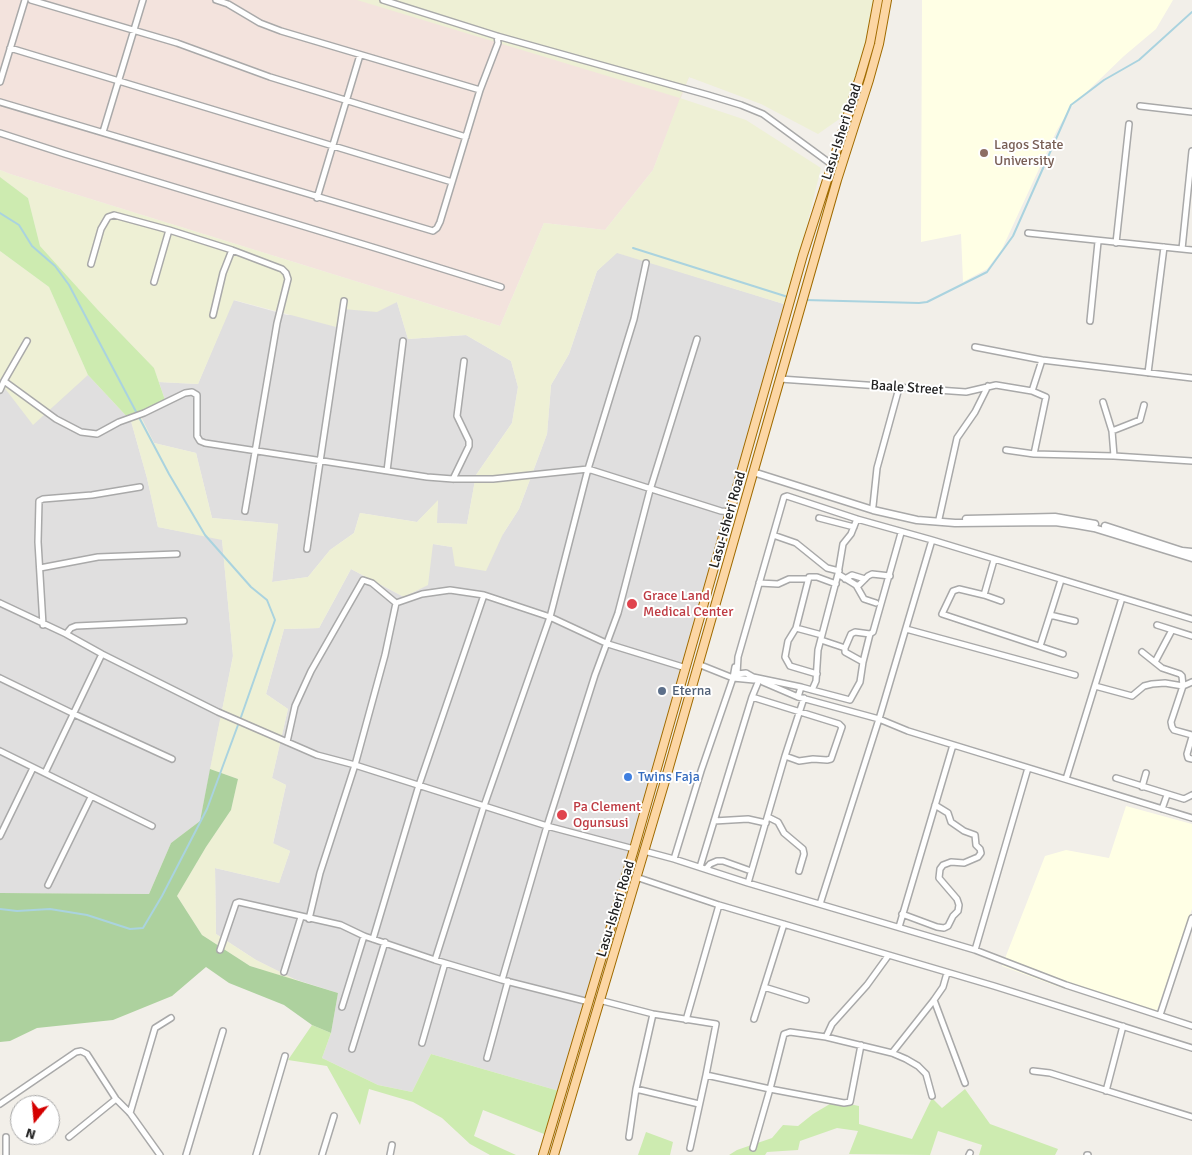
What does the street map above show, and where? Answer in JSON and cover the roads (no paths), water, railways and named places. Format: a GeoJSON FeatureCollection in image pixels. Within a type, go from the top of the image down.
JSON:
{"type":"FeatureCollection","features":[{"type":"Feature","properties":{"kind":"main road","name":"Lasu-Isheri Road"},"geometry":{"type":"LineString","coordinates":[[542,1155],[634,849],[792,297],[870,43],[878,0]]}},
{"type":"Feature","properties":{"kind":"main road","name":"Lasu-Isheri Road"},"geometry":{"type":"LineString","coordinates":[[554,1155],[644,852],[837,180],[869,80],[879,44],[887,0]]}},
{"type":"Feature","properties":{"kind":"main road"},"geometry":{"type":"LineString","coordinates":[[654,778],[664,781]]}},
{"type":"Feature","properties":{"kind":"street"},"geometry":{"type":"LineString","coordinates":[[0,82],[25,0]]}},
{"type":"Feature","properties":{"kind":"street"},"geometry":{"type":"LineString","coordinates":[[31,0],[193,48],[270,77],[466,137]]}},
{"type":"Feature","properties":{"kind":"street"},"geometry":{"type":"LineString","coordinates":[[103,132],[143,0]]}},
{"type":"Feature","properties":{"kind":"street"},"geometry":{"type":"LineString","coordinates":[[216,0],[228,4],[260,23],[480,90]]}},
{"type":"Feature","properties":{"kind":"street"},"geometry":{"type":"LineString","coordinates":[[383,0],[497,36],[708,94],[741,105],[763,114],[832,164]]}},
{"type":"Feature","properties":{"kind":"street"},"geometry":{"type":"LineString","coordinates":[[0,102],[433,232],[440,222],[480,90],[498,42],[497,36]]}},
{"type":"Feature","properties":{"kind":"street"},"geometry":{"type":"LineString","coordinates":[[10,48],[452,182]]}},
{"type":"Feature","properties":{"kind":"street"},"geometry":{"type":"LineString","coordinates":[[317,198],[360,54]]}},
{"type":"Feature","properties":{"kind":"street"},"geometry":{"type":"LineString","coordinates":[[1140,106],[1192,112]]}},
{"type":"Feature","properties":{"kind":"street"},"geometry":{"type":"LineString","coordinates":[[1116,243],[1129,124]]}},
{"type":"Feature","properties":{"kind":"street"},"geometry":{"type":"LineString","coordinates":[[0,133],[501,287]]}},
{"type":"Feature","properties":{"kind":"street"},"geometry":{"type":"LineString","coordinates":[[1182,249],[1192,151]]}},
{"type":"Feature","properties":{"kind":"street"},"geometry":{"type":"LineString","coordinates":[[91,264],[101,229],[110,216],[114,215],[232,250],[282,269],[286,273],[288,279],[277,323],[245,511]]}},
{"type":"Feature","properties":{"kind":"street"},"geometry":{"type":"LineString","coordinates":[[154,282],[169,230]]}},
{"type":"Feature","properties":{"kind":"street"},"geometry":{"type":"LineString","coordinates":[[1028,233],[1098,242],[1192,250]]}},
{"type":"Feature","properties":{"kind":"street"},"geometry":{"type":"LineString","coordinates":[[1090,321],[1098,242]]}},
{"type":"Feature","properties":{"kind":"street"},"geometry":{"type":"LineString","coordinates":[[1148,373],[1164,247]]}},
{"type":"Feature","properties":{"kind":"street"},"geometry":{"type":"LineString","coordinates":[[212,315],[223,273],[232,250]]}},
{"type":"Feature","properties":{"kind":"street"},"geometry":{"type":"LineString","coordinates":[[435,960],[484,806],[550,617],[588,469],[634,320],[646,263]]}},
{"type":"Feature","properties":{"kind":"street"},"geometry":{"type":"LineString","coordinates":[[307,549],[344,301]]}},
{"type":"Feature","properties":{"kind":"street"},"geometry":{"type":"LineString","coordinates":[[487,1058],[505,980],[547,826],[595,675],[618,613],[650,490],[697,339]]}},
{"type":"Feature","properties":{"kind":"street"},"geometry":{"type":"LineString","coordinates":[[0,390],[26,341]]}},
{"type":"Feature","properties":{"kind":"street"},"geometry":{"type":"LineString","coordinates":[[387,471],[403,341]]}},
{"type":"Feature","properties":{"kind":"street"},"geometry":{"type":"LineString","coordinates":[[975,347],[1042,360],[1192,378]]}},
{"type":"Feature","properties":{"kind":"street"},"geometry":{"type":"LineString","coordinates":[[1034,454],[1046,397],[1032,391],[1042,360]]}},
{"type":"Feature","properties":{"kind":"street"},"geometry":{"type":"LineString","coordinates":[[453,479],[469,446],[469,441],[457,416],[464,361]]}},
{"type":"Feature","properties":{"kind":"street","name":"Baale Street"},"geometry":{"type":"LineString","coordinates":[[780,378],[966,392],[996,385],[1032,391]]}},
{"type":"Feature","properties":{"kind":"street"},"geometry":{"type":"LineString","coordinates":[[4,381],[56,419],[81,432],[97,434],[119,422],[144,413],[178,396],[192,392],[197,395],[197,436],[205,443],[387,471],[453,479],[493,479],[588,469],[650,490],[720,511],[730,512]]}},
{"type":"Feature","properties":{"kind":"street"},"geometry":{"type":"LineString","coordinates":[[939,519],[956,438],[975,412],[988,386]]}},
{"type":"Feature","properties":{"kind":"street"},"geometry":{"type":"LineString","coordinates":[[873,506],[877,468],[899,388]]}},
{"type":"Feature","properties":{"kind":"street"},"geometry":{"type":"LineString","coordinates":[[1102,402],[1112,431],[1114,456]]}},
{"type":"Feature","properties":{"kind":"street"},"geometry":{"type":"LineString","coordinates":[[1112,431],[1140,420],[1144,405]]}},
{"type":"Feature","properties":{"kind":"street"},"geometry":{"type":"LineString","coordinates":[[1006,450],[1034,454],[1114,456],[1192,461]]}},
{"type":"Feature","properties":{"kind":"street"},"geometry":{"type":"LineString","coordinates":[[753,470],[873,506],[918,516],[939,519],[1036,517],[1078,520],[1104,526],[1182,551],[1192,552]]}},
{"type":"Feature","properties":{"kind":"street"},"geometry":{"type":"LineString","coordinates":[[753,470],[864,507],[910,519],[955,523],[1036,521],[1077,524],[1192,558]]}},
{"type":"Feature","properties":{"kind":"street"},"geometry":{"type":"LineString","coordinates":[[44,625],[38,542],[39,501],[140,487]]}},
{"type":"Feature","properties":{"kind":"street"},"geometry":{"type":"LineString","coordinates":[[674,859],[701,771],[733,678],[784,497],[787,496],[902,533],[932,540],[1192,619]]}},
{"type":"Feature","properties":{"kind":"street"},"geometry":{"type":"LineString","coordinates":[[819,518],[854,527]]}},
{"type":"Feature","properties":{"kind":"street"},"geometry":{"type":"LineString","coordinates":[[812,690],[817,674],[818,650],[839,573],[843,544],[851,534],[857,519]]}},
{"type":"Feature","properties":{"kind":"street"},"geometry":{"type":"LineString","coordinates":[[738,658],[737,674],[746,674],[850,700],[860,682],[870,634],[874,629],[902,533]]}},
{"type":"Feature","properties":{"kind":"street"},"geometry":{"type":"LineString","coordinates":[[773,535],[796,543],[827,568],[839,573],[856,586],[864,599],[876,603]]}},
{"type":"Feature","properties":{"kind":"street"},"geometry":{"type":"LineString","coordinates":[[820,904],[879,720],[932,540]]}},
{"type":"Feature","properties":{"kind":"street"},"geometry":{"type":"LineString","coordinates":[[40,568],[98,557],[177,554]]}},
{"type":"Feature","properties":{"kind":"street"},"geometry":{"type":"LineString","coordinates":[[984,595],[994,560]]}},
{"type":"Feature","properties":{"kind":"street"},"geometry":{"type":"LineString","coordinates":[[856,586],[872,574],[890,576]]}},
{"type":"Feature","properties":{"kind":"street"},"geometry":{"type":"LineString","coordinates":[[845,579],[852,575],[865,579]]}},
{"type":"Feature","properties":{"kind":"street"},"geometry":{"type":"LineString","coordinates":[[759,583],[778,584],[789,579],[808,579],[812,576],[836,584]]}},
{"type":"Feature","properties":{"kind":"street"},"geometry":{"type":"LineString","coordinates":[[808,579],[796,628],[788,641],[785,657],[790,666],[817,674]]}},
{"type":"Feature","properties":{"kind":"street"},"geometry":{"type":"LineString","coordinates":[[287,742],[295,706],[311,671],[363,580],[372,583],[396,603]]}},
{"type":"Feature","properties":{"kind":"street"},"geometry":{"type":"LineString","coordinates":[[1040,646],[1061,580]]}},
{"type":"Feature","properties":{"kind":"street"},"geometry":{"type":"LineString","coordinates":[[1001,601],[959,589],[953,591],[942,614],[1064,654]]}},
{"type":"Feature","properties":{"kind":"street"},"geometry":{"type":"LineString","coordinates":[[396,603],[422,594],[450,590],[484,594],[550,617],[608,644],[686,668]]}},
{"type":"Feature","properties":{"kind":"street"},"geometry":{"type":"LineString","coordinates":[[374,939],[419,785],[484,594]]}},
{"type":"Feature","properties":{"kind":"street"},"geometry":{"type":"LineString","coordinates":[[1066,779],[1122,598]]}},
{"type":"Feature","properties":{"kind":"street"},"geometry":{"type":"LineString","coordinates":[[0,603],[66,634],[218,712],[317,754],[547,826],[634,849]]}},
{"type":"Feature","properties":{"kind":"street"},"geometry":{"type":"LineString","coordinates":[[309,918],[320,873],[355,765],[385,655],[396,603]]}},
{"type":"Feature","properties":{"kind":"street"},"geometry":{"type":"LineString","coordinates":[[1050,615],[1075,621]]}},
{"type":"Feature","properties":{"kind":"street"},"geometry":{"type":"LineString","coordinates":[[66,634],[70,628],[76,626],[184,621]]}},
{"type":"Feature","properties":{"kind":"street"},"geometry":{"type":"LineString","coordinates":[[1157,625],[1192,636]]}},
{"type":"Feature","properties":{"kind":"street"},"geometry":{"type":"LineString","coordinates":[[796,628],[845,648]]}},
{"type":"Feature","properties":{"kind":"street"},"geometry":{"type":"LineString","coordinates":[[906,628],[1075,676]]}},
{"type":"Feature","properties":{"kind":"street"},"geometry":{"type":"LineString","coordinates":[[1155,662],[1172,630]]}},
{"type":"Feature","properties":{"kind":"street"},"geometry":{"type":"LineString","coordinates":[[864,662],[845,652],[845,648],[851,634],[855,632],[870,634]]}},
{"type":"Feature","properties":{"kind":"street"},"geometry":{"type":"LineString","coordinates":[[1142,652],[1162,668],[1182,676],[1183,686],[1171,722],[1174,730],[1192,736],[1187,754],[1188,758],[1192,760]]}},
{"type":"Feature","properties":{"kind":"street"},"geometry":{"type":"LineString","coordinates":[[45,773],[102,654]]}},
{"type":"Feature","properties":{"kind":"street"},"geometry":{"type":"LineString","coordinates":[[698,664],[733,678],[759,680],[801,698],[879,720],[908,731],[1192,818]]}},
{"type":"Feature","properties":{"kind":"street"},"geometry":{"type":"LineString","coordinates":[[0,678],[172,759]]}},
{"type":"Feature","properties":{"kind":"street"},"geometry":{"type":"LineString","coordinates":[[700,867],[752,697],[759,680]]}},
{"type":"Feature","properties":{"kind":"street"},"geometry":{"type":"LineString","coordinates":[[1095,686],[1132,696],[1144,686],[1152,684],[1165,683],[1183,686],[1192,682]]}},
{"type":"Feature","properties":{"kind":"street"},"geometry":{"type":"LineString","coordinates":[[748,883],[785,756],[800,712],[801,687]]}},
{"type":"Feature","properties":{"kind":"street"},"geometry":{"type":"LineString","coordinates":[[752,697],[840,724],[842,727],[831,759],[799,761],[785,756]]}},
{"type":"Feature","properties":{"kind":"street"},"geometry":{"type":"LineString","coordinates":[[898,927],[953,745]]}},
{"type":"Feature","properties":{"kind":"street"},"geometry":{"type":"LineString","coordinates":[[0,751],[152,826]]}},
{"type":"Feature","properties":{"kind":"street"},"geometry":{"type":"LineString","coordinates":[[0,836],[33,768]]}},
{"type":"Feature","properties":{"kind":"street"},"geometry":{"type":"LineString","coordinates":[[976,950],[1028,768]]}},
{"type":"Feature","properties":{"kind":"street"},"geometry":{"type":"LineString","coordinates":[[1142,787],[1146,773]]}},
{"type":"Feature","properties":{"kind":"street"},"geometry":{"type":"LineString","coordinates":[[1116,778],[1184,799],[1192,795]]}},
{"type":"Feature","properties":{"kind":"street"},"geometry":{"type":"LineString","coordinates":[[1162,809],[1167,795]]}},
{"type":"Feature","properties":{"kind":"street"},"geometry":{"type":"LineString","coordinates":[[48,885],[90,797]]}},
{"type":"Feature","properties":{"kind":"street"},"geometry":{"type":"LineString","coordinates":[[902,914],[937,927],[944,928],[948,926],[960,905],[939,878],[940,869],[943,865],[951,862],[964,863],[978,857],[981,853],[976,845],[975,835],[964,831],[951,822],[948,813],[935,805]]}},
{"type":"Feature","properties":{"kind":"street"},"geometry":{"type":"LineString","coordinates":[[714,821],[748,818],[778,822],[784,833],[803,849],[804,854],[799,871]]}},
{"type":"Feature","properties":{"kind":"street"},"geometry":{"type":"LineString","coordinates":[[644,852],[674,859],[748,883],[976,950],[1066,985],[1192,1026]]}},
{"type":"Feature","properties":{"kind":"street"},"geometry":{"type":"LineString","coordinates":[[706,869],[710,864],[723,861],[751,871]]}},
{"type":"Feature","properties":{"kind":"street"},"geometry":{"type":"LineString","coordinates":[[636,877],[719,905],[994,986],[1192,1048]]}},
{"type":"Feature","properties":{"kind":"street"},"geometry":{"type":"LineString","coordinates":[[220,950],[236,903],[244,903],[341,925],[364,936],[435,960],[589,1002]]}},
{"type":"Feature","properties":{"kind":"street"},"geometry":{"type":"LineString","coordinates":[[686,1020],[719,905]]}},
{"type":"Feature","properties":{"kind":"street"},"geometry":{"type":"LineString","coordinates":[[284,972],[300,917]]}},
{"type":"Feature","properties":{"kind":"street"},"geometry":{"type":"LineString","coordinates":[[1160,1016],[1192,918]]}},
{"type":"Feature","properties":{"kind":"street"},"geometry":{"type":"LineString","coordinates":[[754,1019],[784,924]]}},
{"type":"Feature","properties":{"kind":"street"},"geometry":{"type":"LineString","coordinates":[[342,1007],[364,936]]}},
{"type":"Feature","properties":{"kind":"street"},"geometry":{"type":"LineString","coordinates":[[352,1048],[385,942]]}},
{"type":"Feature","properties":{"kind":"street"},"geometry":{"type":"LineString","coordinates":[[826,1036],[832,1024],[867,985],[888,956]]}},
{"type":"Feature","properties":{"kind":"street"},"geometry":{"type":"LineString","coordinates":[[422,1043],[445,963]]}},
{"type":"Feature","properties":{"kind":"street"},"geometry":{"type":"LineString","coordinates":[[892,1053],[934,1000],[947,973]]}},
{"type":"Feature","properties":{"kind":"street"},"geometry":{"type":"LineString","coordinates":[[764,987],[806,1000]]}},
{"type":"Feature","properties":{"kind":"street"},"geometry":{"type":"LineString","coordinates":[[599,1000],[653,1014],[716,1024],[690,1148]]}},
{"type":"Feature","properties":{"kind":"street"},"geometry":{"type":"LineString","coordinates":[[934,1000],[965,1083]]}},
{"type":"Feature","properties":{"kind":"street"},"geometry":{"type":"LineString","coordinates":[[629,1137],[636,1088],[653,1014]]}},
{"type":"Feature","properties":{"kind":"street"},"geometry":{"type":"LineString","coordinates":[[130,1113],[156,1028],[171,1018]]}},
{"type":"Feature","properties":{"kind":"street"},"geometry":{"type":"LineString","coordinates":[[1106,1091],[1123,1026]]}},
{"type":"Feature","properties":{"kind":"street"},"geometry":{"type":"LineString","coordinates":[[186,1155],[223,1032]]}},
{"type":"Feature","properties":{"kind":"street"},"geometry":{"type":"LineString","coordinates":[[753,1148],[783,1037],[787,1032],[826,1036],[892,1053],[918,1066],[926,1074],[932,1096]]}},
{"type":"Feature","properties":{"kind":"street"},"geometry":{"type":"LineString","coordinates":[[706,1075],[844,1103],[850,1102],[861,1045]]}},
{"type":"Feature","properties":{"kind":"street"},"geometry":{"type":"LineString","coordinates":[[0,1104],[76,1052],[81,1051],[87,1054],[116,1099],[130,1113],[157,1154]]}},
{"type":"Feature","properties":{"kind":"street"},"geometry":{"type":"LineString","coordinates":[[256,1155],[285,1056]]}},
{"type":"Feature","properties":{"kind":"street"},"geometry":{"type":"LineString","coordinates":[[1033,1071],[1050,1073],[1192,1117]]}},
{"type":"Feature","properties":{"kind":"street"},"geometry":{"type":"LineString","coordinates":[[636,1088],[699,1104]]}},
{"type":"Feature","properties":{"kind":"street"},"geometry":{"type":"LineString","coordinates":[[69,1137],[116,1099]]}},
{"type":"Feature","properties":{"kind":"street"},"geometry":{"type":"LineString","coordinates":[[322,1155],[334,1116]]}},
{"type":"Feature","properties":{"kind":"street"},"geometry":{"type":"LineString","coordinates":[[6,1137],[6,1155]]}},
{"type":"Feature","properties":{"kind":"street"},"geometry":{"type":"LineString","coordinates":[[390,1155],[392,1145]]}},
{"type":"Feature","properties":{"kind":"waterway"},"geometry":{"type":"LineString","coordinates":[[805,300],[927,302],[987,272],[1013,236],[1071,105],[1104,80],[1139,60],[1192,12]]}},
{"type":"Feature","properties":{"kind":"waterway"},"geometry":{"type":"LineString","coordinates":[[0,213],[19,225],[32,246],[55,266],[69,285],[169,474],[205,535],[251,587],[267,600],[275,620],[241,717]]}},
{"type":"Feature","properties":{"kind":"waterway"},"geometry":{"type":"LineString","coordinates":[[633,248],[788,297]]}},
{"type":"Feature","properties":{"kind":"waterway"},"geometry":{"type":"LineString","coordinates":[[0,909],[17,911],[50,909],[87,915],[130,929],[143,928],[162,896],[207,809],[238,725]]}},
{"type":"Feature","properties":{"kind":"place","name":"Lagos State University"},"geometry":{"type":"Point","coordinates":[984,153]}},
{"type":"Feature","properties":{"kind":"place","name":"Grace Land Medical Center"},"geometry":{"type":"Point","coordinates":[632,604]}},
{"type":"Feature","properties":{"kind":"place","name":"Eterna"},"geometry":{"type":"Point","coordinates":[662,691]}},
{"type":"Feature","properties":{"kind":"place","name":"Twins Faja"},"geometry":{"type":"Point","coordinates":[628,777]}},
{"type":"Feature","properties":{"kind":"place","name":"Pa Clement Ogunsusi"},"geometry":{"type":"Point","coordinates":[562,815]}}]}
